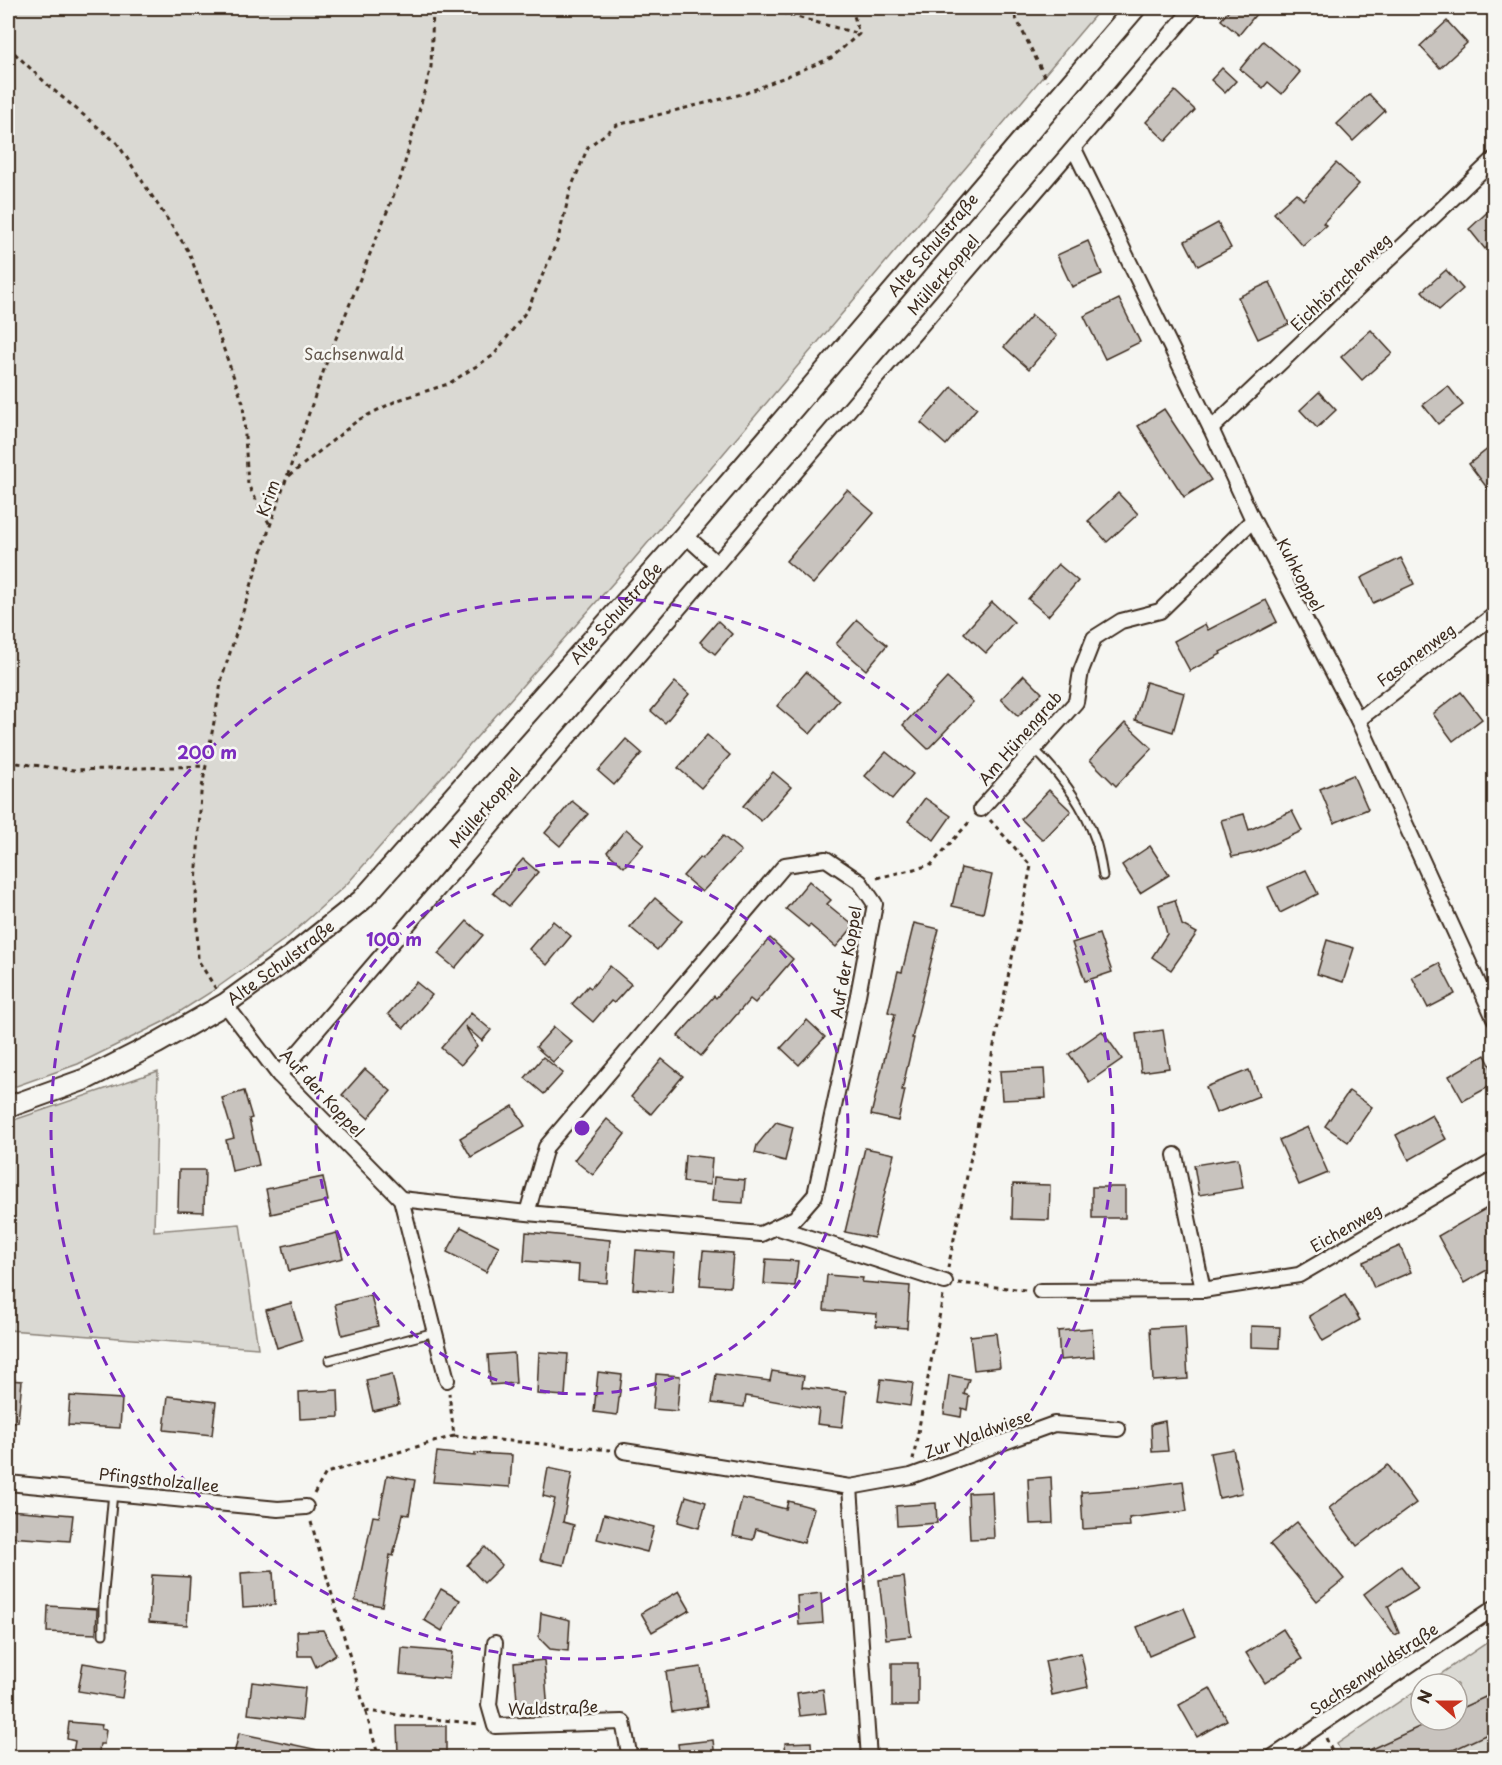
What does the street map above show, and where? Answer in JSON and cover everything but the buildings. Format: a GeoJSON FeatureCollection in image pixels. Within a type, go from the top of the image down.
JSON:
{"type":"FeatureCollection","features":[{"type":"Feature","properties":{"kind":"main road","name":"Alte Schulstraße"},"geometry":{"type":"LineString","coordinates":[[8,1107],[86,1079],[157,1043],[225,1004],[293,955],[362,900],[686,536],[1135,8]]}},
{"type":"Feature","properties":{"kind":"street","name":"Müllerkoppel"},"geometry":{"type":"LineString","coordinates":[[279,1075],[1193,8]]}},
{"type":"Feature","properties":{"kind":"street","name":"Kuhkoppel"},"geometry":{"type":"LineString","coordinates":[[1074,149],[1253,520],[1358,720],[1494,1018]]}},
{"type":"Feature","properties":{"kind":"street","name":"Eichhörnchenweg"},"geometry":{"type":"LineString","coordinates":[[1211,429],[1494,159]]}},
{"type":"Feature","properties":{"kind":"street","name":"Am Hünengrab"},"geometry":{"type":"LineString","coordinates":[[981,810],[1076,702],[1082,671],[1094,638],[1121,621],[1160,611],[1253,520]]}},
{"type":"Feature","properties":{"kind":"street"},"geometry":{"type":"LineString","coordinates":[[686,536],[716,563]]}},
{"type":"Feature","properties":{"kind":"street","name":"Fasanenweg"},"geometry":{"type":"LineString","coordinates":[[1358,720],[1494,615]]}},
{"type":"Feature","properties":{"kind":"street","name":"Auf der Koppel"},"geometry":{"type":"LineString","coordinates":[[225,1004],[279,1075],[401,1199],[527,1213],[760,1234],[795,1218],[815,1195],[875,904],[861,882],[826,859],[786,865],[546,1147],[527,1213]]}},
{"type":"Feature","properties":{"kind":"street"},"geometry":{"type":"LineString","coordinates":[[1175,1155],[1203,1290]]}},
{"type":"Feature","properties":{"kind":"street","name":"Eichenweg"},"geometry":{"type":"LineString","coordinates":[[1040,1291],[1203,1290],[1299,1275],[1494,1161]]}},
{"type":"Feature","properties":{"kind":"street"},"geometry":{"type":"LineString","coordinates":[[401,1199],[447,1380]]}},
{"type":"Feature","properties":{"kind":"street"},"geometry":{"type":"LineString","coordinates":[[776,1227],[945,1282]]}},
{"type":"Feature","properties":{"kind":"street","name":"Zur Waldwiese"},"geometry":{"type":"LineString","coordinates":[[624,1451],[850,1487],[910,1476],[1054,1424],[1118,1429]]}},
{"type":"Feature","properties":{"kind":"street","name":"Pfingstholzallee"},"geometry":{"type":"LineString","coordinates":[[8,1483],[278,1509],[306,1507]]}},
{"type":"Feature","properties":{"kind":"street"},"geometry":{"type":"LineString","coordinates":[[850,1487],[869,1758]]}},
{"type":"Feature","properties":{"kind":"street","name":"Sachsenwaldstraße"},"geometry":{"type":"LineString","coordinates":[[1271,1758],[1494,1608]]}},
{"type":"Feature","properties":{"kind":"street","name":"Waldstraße"},"geometry":{"type":"LineString","coordinates":[[495,1643],[489,1705],[495,1726],[623,1722],[630,1758]]}},
{"type":"Feature","properties":{"kind":"lane"},"geometry":{"type":"LineString","coordinates":[[1034,748],[1072,792],[1095,840],[1103,876]]}},
{"type":"Feature","properties":{"kind":"lane"},"geometry":{"type":"LineString","coordinates":[[329,1360],[435,1332]]}},
{"type":"Feature","properties":{"kind":"lane"},"geometry":{"type":"LineString","coordinates":[[103,1634],[103,1604],[113,1492]]}},
{"type":"Feature","properties":{"kind":"path","name":"Krim"},"geometry":{"type":"LineString","coordinates":[[225,1004],[198,960],[196,887],[201,793],[222,678],[270,526],[328,358],[401,177],[431,67],[433,8]]}},
{"type":"Feature","properties":{"kind":"path"},"geometry":{"type":"LineString","coordinates":[[764,8],[859,34]]}},
{"type":"Feature","properties":{"kind":"path"},"geometry":{"type":"LineString","coordinates":[[852,8],[859,34]]}},
{"type":"Feature","properties":{"kind":"path"},"geometry":{"type":"LineString","coordinates":[[1011,8],[1048,84]]}},
{"type":"Feature","properties":{"kind":"path"},"geometry":{"type":"LineString","coordinates":[[288,477],[358,420],[398,400],[448,384],[494,355],[528,309],[558,239],[571,188],[588,147],[617,125],[746,93],[831,58],[859,34]]}},
{"type":"Feature","properties":{"kind":"path"},"geometry":{"type":"LineString","coordinates":[[8,47],[50,87],[117,143],[189,252],[243,403],[248,485],[270,526]]}},
{"type":"Feature","properties":{"kind":"path"},"geometry":{"type":"LineString","coordinates":[[8,762],[74,770],[206,766]]}},
{"type":"Feature","properties":{"kind":"path"},"geometry":{"type":"LineString","coordinates":[[861,882],[932,865],[981,810],[1031,866],[945,1282],[910,1476]]}},
{"type":"Feature","properties":{"kind":"path"},"geometry":{"type":"LineString","coordinates":[[945,1282],[1040,1291]]}},
{"type":"Feature","properties":{"kind":"path"},"geometry":{"type":"LineString","coordinates":[[447,1380],[454,1436]]}},
{"type":"Feature","properties":{"kind":"path"},"geometry":{"type":"LineString","coordinates":[[379,1758],[306,1507],[326,1473],[454,1436],[624,1451]]}},
{"type":"Feature","properties":{"kind":"path"},"geometry":{"type":"LineString","coordinates":[[365,1710],[495,1726]]}},
{"type":"Feature","properties":{"kind":"path"},"geometry":{"type":"LineString","coordinates":[[1320,1726],[1335,1758]]}},
{"type":"Feature","properties":{"kind":"green space","name":"Sachsenwald"},"geometry":{"type":"Polygon","coordinates":[[[8,8],[1101,8],[629,565],[347,884],[288,937],[211,992],[165,1021],[78,1064],[8,1089],[8,8]]]}},
{"type":"Feature","properties":{"kind":"green space"},"geometry":{"type":"Polygon","coordinates":[[[158,1071],[154,1231],[240,1224],[258,1348],[8,1330],[8,1122],[158,1071]]]}},
{"type":"Feature","properties":{"kind":"green space"},"geometry":{"type":"Polygon","coordinates":[[[1494,1638],[1494,1757],[1343,1757],[1337,1744],[1409,1695],[1409,1732],[1469,1732],[1469,1672],[1444,1672],[1494,1638]]]}}]}
